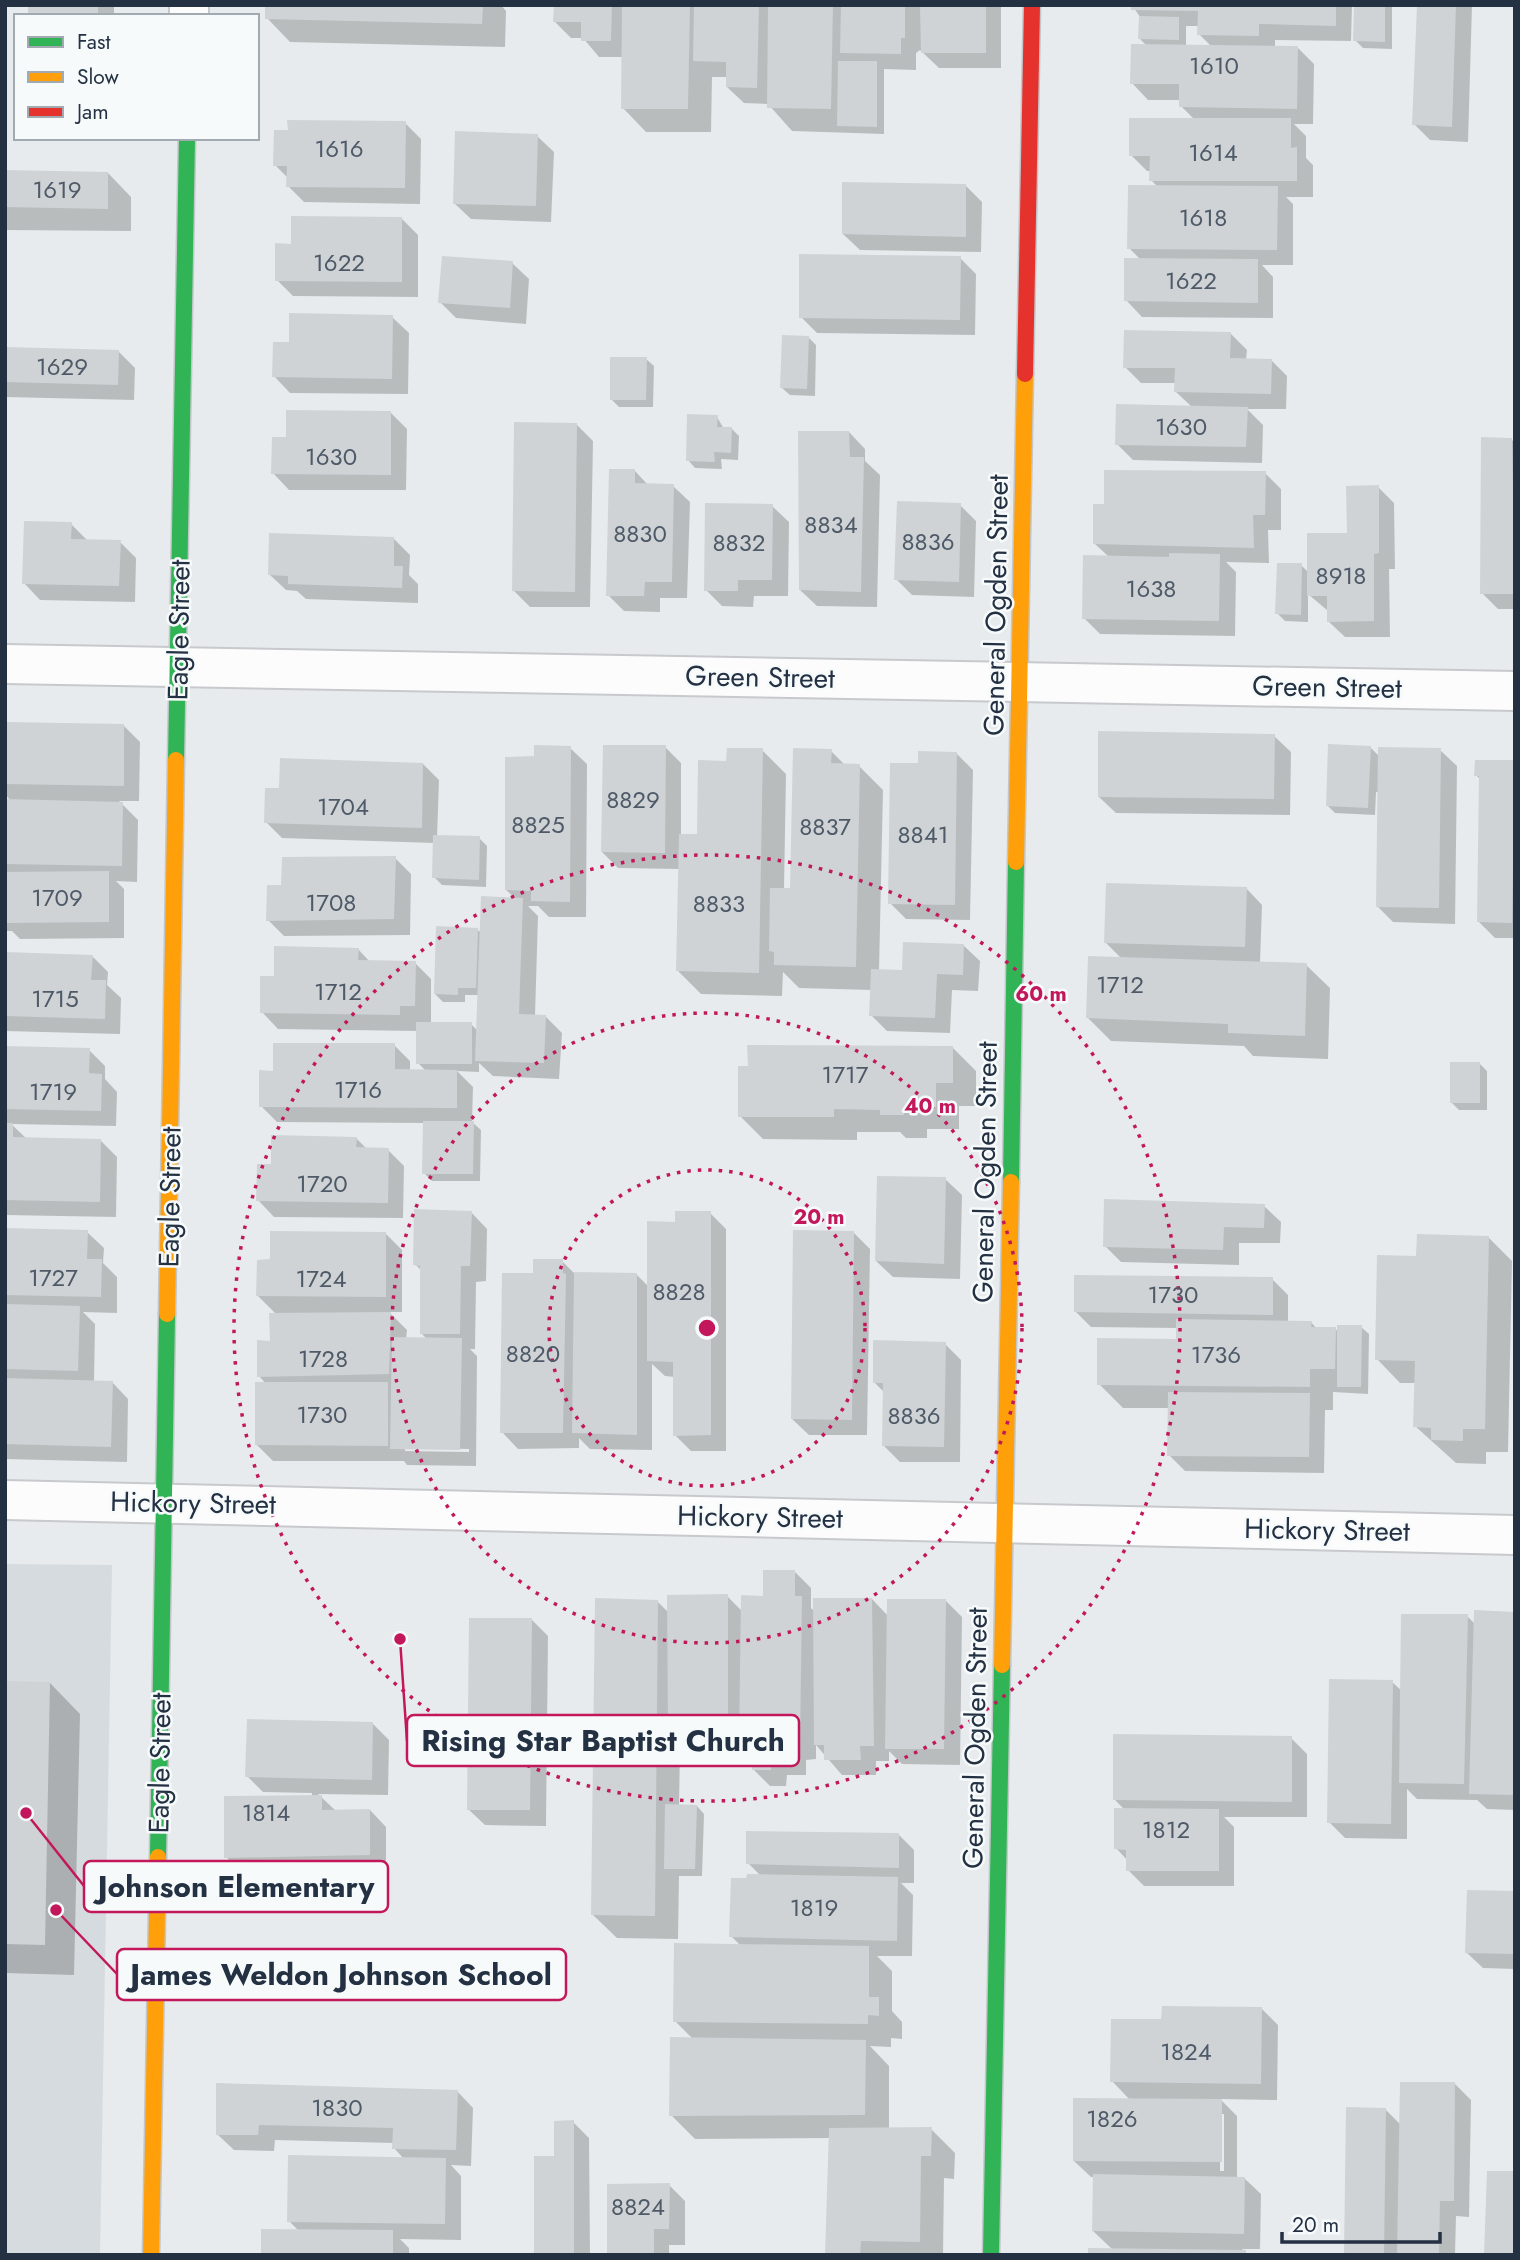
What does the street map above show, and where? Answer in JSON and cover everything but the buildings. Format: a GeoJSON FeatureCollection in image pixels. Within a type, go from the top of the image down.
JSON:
{"type":"FeatureCollection","features":[{"type":"Feature","properties":{"kind":"street","name":"General Ogden Street"},"geometry":{"type":"LineString","coordinates":[[992,2255],[1032,5]]}},
{"type":"Feature","properties":{"kind":"street","name":"Eagle Street"},"geometry":{"type":"LineString","coordinates":[[151,2255],[187,140]]}},
{"type":"Feature","properties":{"kind":"street","name":"Green Street"},"geometry":{"type":"LineString","coordinates":[[5,664],[1515,691]]}},
{"type":"Feature","properties":{"kind":"street","name":"Hickory Street"},"geometry":{"type":"LineString","coordinates":[[5,1500],[1515,1535]]}},
{"type":"Feature","properties":{"kind":"shaded area"},"geometry":{"type":"Polygon","coordinates":[[[5,1564],[112,1565],[100,2255],[5,2255],[5,1564]]]}},
{"type":"Feature","properties":{"kind":"traffic: fast"},"geometry":{"type":"LineString","coordinates":[[176,760],[187,140]]}},
{"type":"Feature","properties":{"kind":"traffic: fast"},"geometry":{"type":"LineString","coordinates":[[1011,1182],[1016,862]]}},
{"type":"Feature","properties":{"kind":"traffic: fast"},"geometry":{"type":"LineString","coordinates":[[158,1857],[167,1314]]}},
{"type":"Feature","properties":{"kind":"traffic: fast"},"geometry":{"type":"LineString","coordinates":[[991,2255],[1002,1665]]}},
{"type":"Feature","properties":{"kind":"traffic: slow"},"geometry":{"type":"LineString","coordinates":[[1016,862],[1025,374]]}},
{"type":"Feature","properties":{"kind":"traffic: slow"},"geometry":{"type":"LineString","coordinates":[[167,1314],[176,760]]}},
{"type":"Feature","properties":{"kind":"traffic: slow"},"geometry":{"type":"LineString","coordinates":[[1002,1665],[1011,1182]]}},
{"type":"Feature","properties":{"kind":"traffic: slow"},"geometry":{"type":"LineString","coordinates":[[151,2255],[158,1857]]}},
{"type":"Feature","properties":{"kind":"traffic: jam"},"geometry":{"type":"LineString","coordinates":[[1025,374],[1032,5]]}},
{"type":"Feature","properties":{"kind":"place","name":"Rising Star Baptist Church"},"geometry":{"type":"Point","coordinates":[400,1639]}},
{"type":"Feature","properties":{"kind":"place","name":"Johnson Elementary"},"geometry":{"type":"Point","coordinates":[26,1813]}},
{"type":"Feature","properties":{"kind":"place","name":"James Weldon Johnson School"},"geometry":{"type":"Point","coordinates":[56,1910]}}]}
